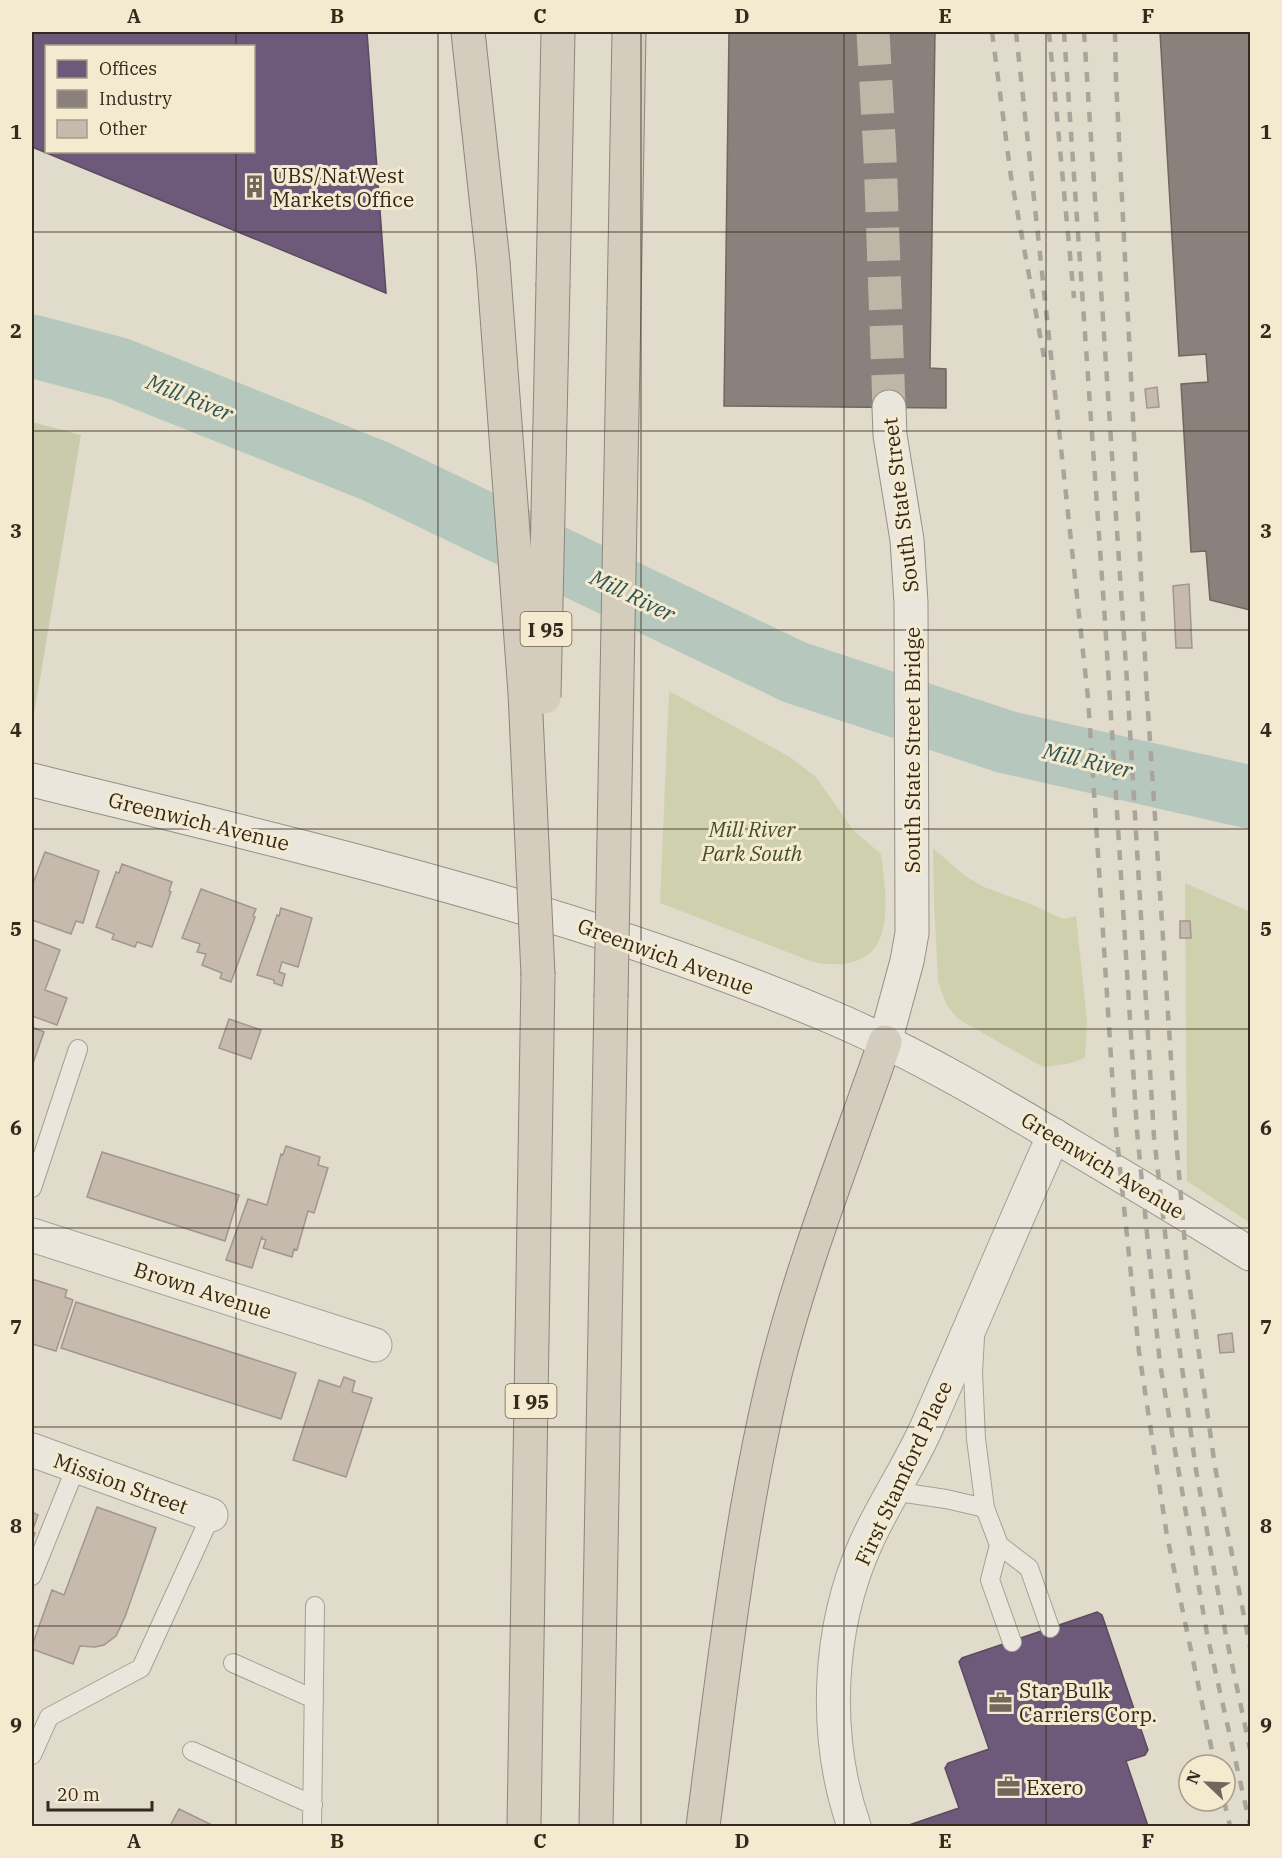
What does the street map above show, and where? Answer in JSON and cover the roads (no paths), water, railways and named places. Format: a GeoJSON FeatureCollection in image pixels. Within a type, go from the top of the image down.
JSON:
{"type":"FeatureCollection","features":[{"type":"Feature","properties":{"kind":"highway"},"geometry":{"type":"LineString","coordinates":[[468,32],[493,262],[525,693],[538,975]]}},
{"type":"Feature","properties":{"kind":"highway","name":"I 95"},"geometry":{"type":"LineString","coordinates":[[524,1827],[538,975],[558,32]]}},
{"type":"Feature","properties":{"kind":"highway"},"geometry":{"type":"LineString","coordinates":[[596,1827],[629,32]]}},
{"type":"Feature","properties":{"kind":"highway"},"geometry":{"type":"LineString","coordinates":[[703,1827],[733,1601],[761,1434],[798,1293],[885,1042]]}},
{"type":"Feature","properties":{"kind":"main road","name":"South State Street"},"geometry":{"type":"LineString","coordinates":[[889,407],[890,435],[907,540],[911,603]]}},
{"type":"Feature","properties":{"kind":"main road","name":"South State Street Bridge"},"geometry":{"type":"LineString","coordinates":[[885,1042],[907,961],[912,933],[911,603]]}},
{"type":"Feature","properties":{"kind":"main road","name":"Greenwich Avenue"},"geometry":{"type":"LineString","coordinates":[[32,780],[381,866],[562,919],[685,960],[837,1020],[885,1042],[996,1100],[1251,1254]]}},
{"type":"Feature","properties":{"kind":"main road","name":"First Stamford Place"},"geometry":{"type":"LineString","coordinates":[[854,1827],[843,1789],[835,1737],[834,1689],[844,1611],[866,1544],[926,1429],[1054,1135]]}},
{"type":"Feature","properties":{"kind":"main road","name":"Brown Avenue"},"geometry":{"type":"LineString","coordinates":[[32,1235],[375,1345]]}},
{"type":"Feature","properties":{"kind":"main road","name":"Mission Street"},"geometry":{"type":"LineString","coordinates":[[32,1450],[211,1515]]}},
{"type":"Feature","properties":{"kind":"lane"},"geometry":{"type":"LineString","coordinates":[[32,1188],[78,1049]]}},
{"type":"Feature","properties":{"kind":"lane"},"geometry":{"type":"LineString","coordinates":[[977,1312],[973,1373],[976,1439],[985,1508],[999,1545],[1029,1568],[1050,1628]]}},
{"type":"Feature","properties":{"kind":"lane"},"geometry":{"type":"LineString","coordinates":[[32,1576],[76,1467]]}},
{"type":"Feature","properties":{"kind":"lane"},"geometry":{"type":"LineString","coordinates":[[892,1491],[946,1499],[985,1508]]}},
{"type":"Feature","properties":{"kind":"lane"},"geometry":{"type":"LineString","coordinates":[[32,1755],[49,1717],[141,1668],[211,1515]]}},
{"type":"Feature","properties":{"kind":"lane"},"geometry":{"type":"LineString","coordinates":[[999,1545],[990,1580],[1012,1642]]}},
{"type":"Feature","properties":{"kind":"lane"},"geometry":{"type":"LineString","coordinates":[[312,1827],[315,1606]]}},
{"type":"Feature","properties":{"kind":"lane"},"geometry":{"type":"LineString","coordinates":[[233,1663],[314,1699]]}},
{"type":"Feature","properties":{"kind":"lane"},"geometry":{"type":"LineString","coordinates":[[192,1751],[313,1805]]}},
{"type":"Feature","properties":{"kind":"waterway","name":"Mill River"},"geometry":{"type":"LineString","coordinates":[[32,346],[119,369],[375,471],[794,672],[1006,742],[1250,797]]}},
{"type":"Feature","properties":{"kind":"tunnel"},"geometry":{"type":"LineString","coordinates":[[873,32],[889,407]]}},
{"type":"Feature","properties":{"kind":"railway"},"geometry":{"type":"LineString","coordinates":[[992,32],[1011,177],[1044,357]]}},
{"type":"Feature","properties":{"kind":"railway"},"geometry":{"type":"LineString","coordinates":[[1016,32],[1088,698],[1115,1120],[1139,1352],[1167,1536],[1212,1753]]}},
{"type":"Feature","properties":{"kind":"railway"},"geometry":{"type":"LineString","coordinates":[[1049,32],[1074,298]]}},
{"type":"Feature","properties":{"kind":"railway"},"geometry":{"type":"LineString","coordinates":[[1064,32],[1105,621],[1137,1131],[1160,1364],[1207,1634],[1250,1825]]}},
{"type":"Feature","properties":{"kind":"railway"},"geometry":{"type":"LineString","coordinates":[[1084,32],[1128,697],[1154,1137],[1196,1470],[1226,1636],[1250,1749]]}},
{"type":"Feature","properties":{"kind":"railway"},"geometry":{"type":"LineString","coordinates":[[1115,32],[1147,696],[1177,1150],[1187,1269],[1215,1467],[1250,1647]]}},
{"type":"Feature","properties":{"kind":"railway"},"geometry":{"type":"LineString","coordinates":[[1227,1813],[1230,1826]]}},
{"type":"Feature","properties":{"kind":"place","name":"UBS/NatWest Markets Office"},"geometry":{"type":"Point","coordinates":[254,187]}},
{"type":"Feature","properties":{"kind":"place","name":"Star Bulk Carriers Corp."},"geometry":{"type":"Point","coordinates":[1001,1702]}},
{"type":"Feature","properties":{"kind":"place","name":"Exero"},"geometry":{"type":"Point","coordinates":[1008,1787]}},
{"type":"Feature","properties":{"kind":"park label","name":"Mill River Park South"},"geometry":{"type":"Point","coordinates":[752,841]}}]}
